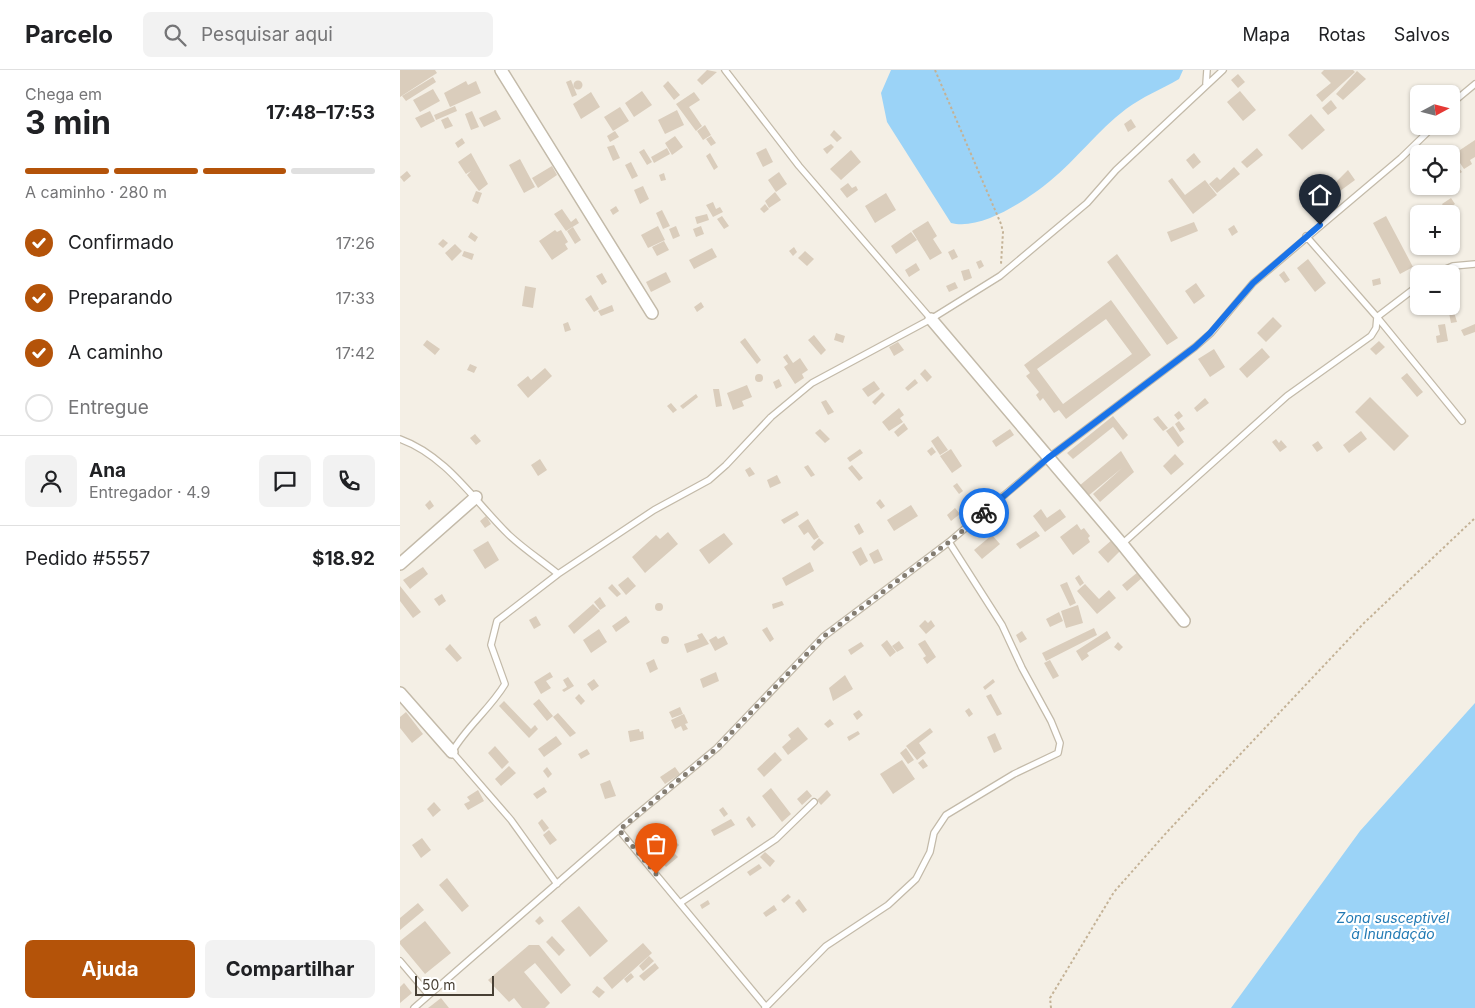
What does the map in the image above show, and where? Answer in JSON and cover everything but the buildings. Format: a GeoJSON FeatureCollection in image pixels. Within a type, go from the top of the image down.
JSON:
{"type":"FeatureCollection","features":[{"type":"Feature","properties":{"kind":"street"},"geometry":{"type":"LineString","coordinates":[[501,70],[652,313]]}},
{"type":"Feature","properties":{"kind":"street"},"geometry":{"type":"LineString","coordinates":[[931,319],[1122,544],[1184,621]]}},
{"type":"Feature","properties":{"kind":"street"},"geometry":{"type":"LineString","coordinates":[[400,564],[476,497]]}},
{"type":"Feature","properties":{"kind":"street"},"geometry":{"type":"LineString","coordinates":[[400,693],[452,752]]}},
{"type":"Feature","properties":{"kind":"lane"},"geometry":{"type":"LineString","coordinates":[[725,70],[799,166],[931,319]]}},
{"type":"Feature","properties":{"kind":"lane"},"geometry":{"type":"LineString","coordinates":[[1206,84],[1207,70]]}},
{"type":"Feature","properties":{"kind":"lane"},"geometry":{"type":"LineString","coordinates":[[557,884],[511,820],[452,752],[467,728],[496,700],[505,684],[491,645],[497,621],[558,574],[654,510],[709,480],[726,465],[770,417],[812,383],[931,319],[1000,276],[1087,203],[1116,170],[1206,84],[1224,70]]}},
{"type":"Feature","properties":{"kind":"lane"},"geometry":{"type":"LineString","coordinates":[[1460,96],[1475,84]]}},
{"type":"Feature","properties":{"kind":"lane"},"geometry":{"type":"LineString","coordinates":[[414,1008],[619,830],[717,748],[823,637],[949,542],[1048,458],[1195,347],[1210,333],[1253,283],[1306,236],[1401,158],[1425,135]]}},
{"type":"Feature","properties":{"kind":"lane"},"geometry":{"type":"LineString","coordinates":[[1306,236],[1377,316],[1462,421]]}},
{"type":"Feature","properties":{"kind":"lane"},"geometry":{"type":"LineString","coordinates":[[1460,265],[1475,264]]}},
{"type":"Feature","properties":{"kind":"lane"},"geometry":{"type":"LineString","coordinates":[[1122,544],[1287,396],[1371,336],[1376,328],[1377,316],[1410,292]]}},
{"type":"Feature","properties":{"kind":"lane"},"geometry":{"type":"LineString","coordinates":[[400,439],[426,451],[476,497],[509,536],[558,574]]}},
{"type":"Feature","properties":{"kind":"lane"},"geometry":{"type":"LineString","coordinates":[[619,830],[765,1007],[826,946],[888,905],[916,879],[930,852],[934,832],[946,816],[1007,778],[1058,753],[1060,743],[1051,721],[1022,668],[1002,625],[949,542]]}},
{"type":"Feature","properties":{"kind":"lane"},"geometry":{"type":"LineString","coordinates":[[680,903],[776,839],[814,802]]}},
{"type":"Feature","properties":{"kind":"lane"},"geometry":{"type":"LineString","coordinates":[[400,961],[428,994]]}},
{"type":"Feature","properties":{"kind":"path"},"geometry":{"type":"LineString","coordinates":[[935,70],[1001,224],[1003,232],[1000,276]]}},
{"type":"Feature","properties":{"kind":"path"},"geometry":{"type":"LineString","coordinates":[[1051,1008],[1050,998],[1114,892],[1167,832],[1364,624],[1475,518]]}},
{"type":"Feature","properties":{"kind":"water"},"geometry":{"type":"Polygon","coordinates":[[[891,70],[1183,70],[1179,79],[1139,101],[1116,117],[1060,172],[1029,197],[989,218],[963,224],[951,223],[887,122],[881,93],[891,70]]]}},
{"type":"Feature","properties":{"kind":"water","name":"Zona susceptivél à Inundação"},"geometry":{"type":"Polygon","coordinates":[[[1475,703],[1475,1008],[1231,1008],[1360,831],[1475,703]]]}},
{"type":"Feature","properties":{"kind":"way so far"},"geometry":{"type":"LineString","coordinates":[[656,874],[619,830],[717,748],[774,691],[823,637],[949,542],[984,513]]}},
{"type":"Feature","properties":{"kind":"route"},"geometry":{"type":"LineString","coordinates":[[984,513],[1048,458],[1195,347],[1210,333],[1253,283],[1320,225]]}}]}
